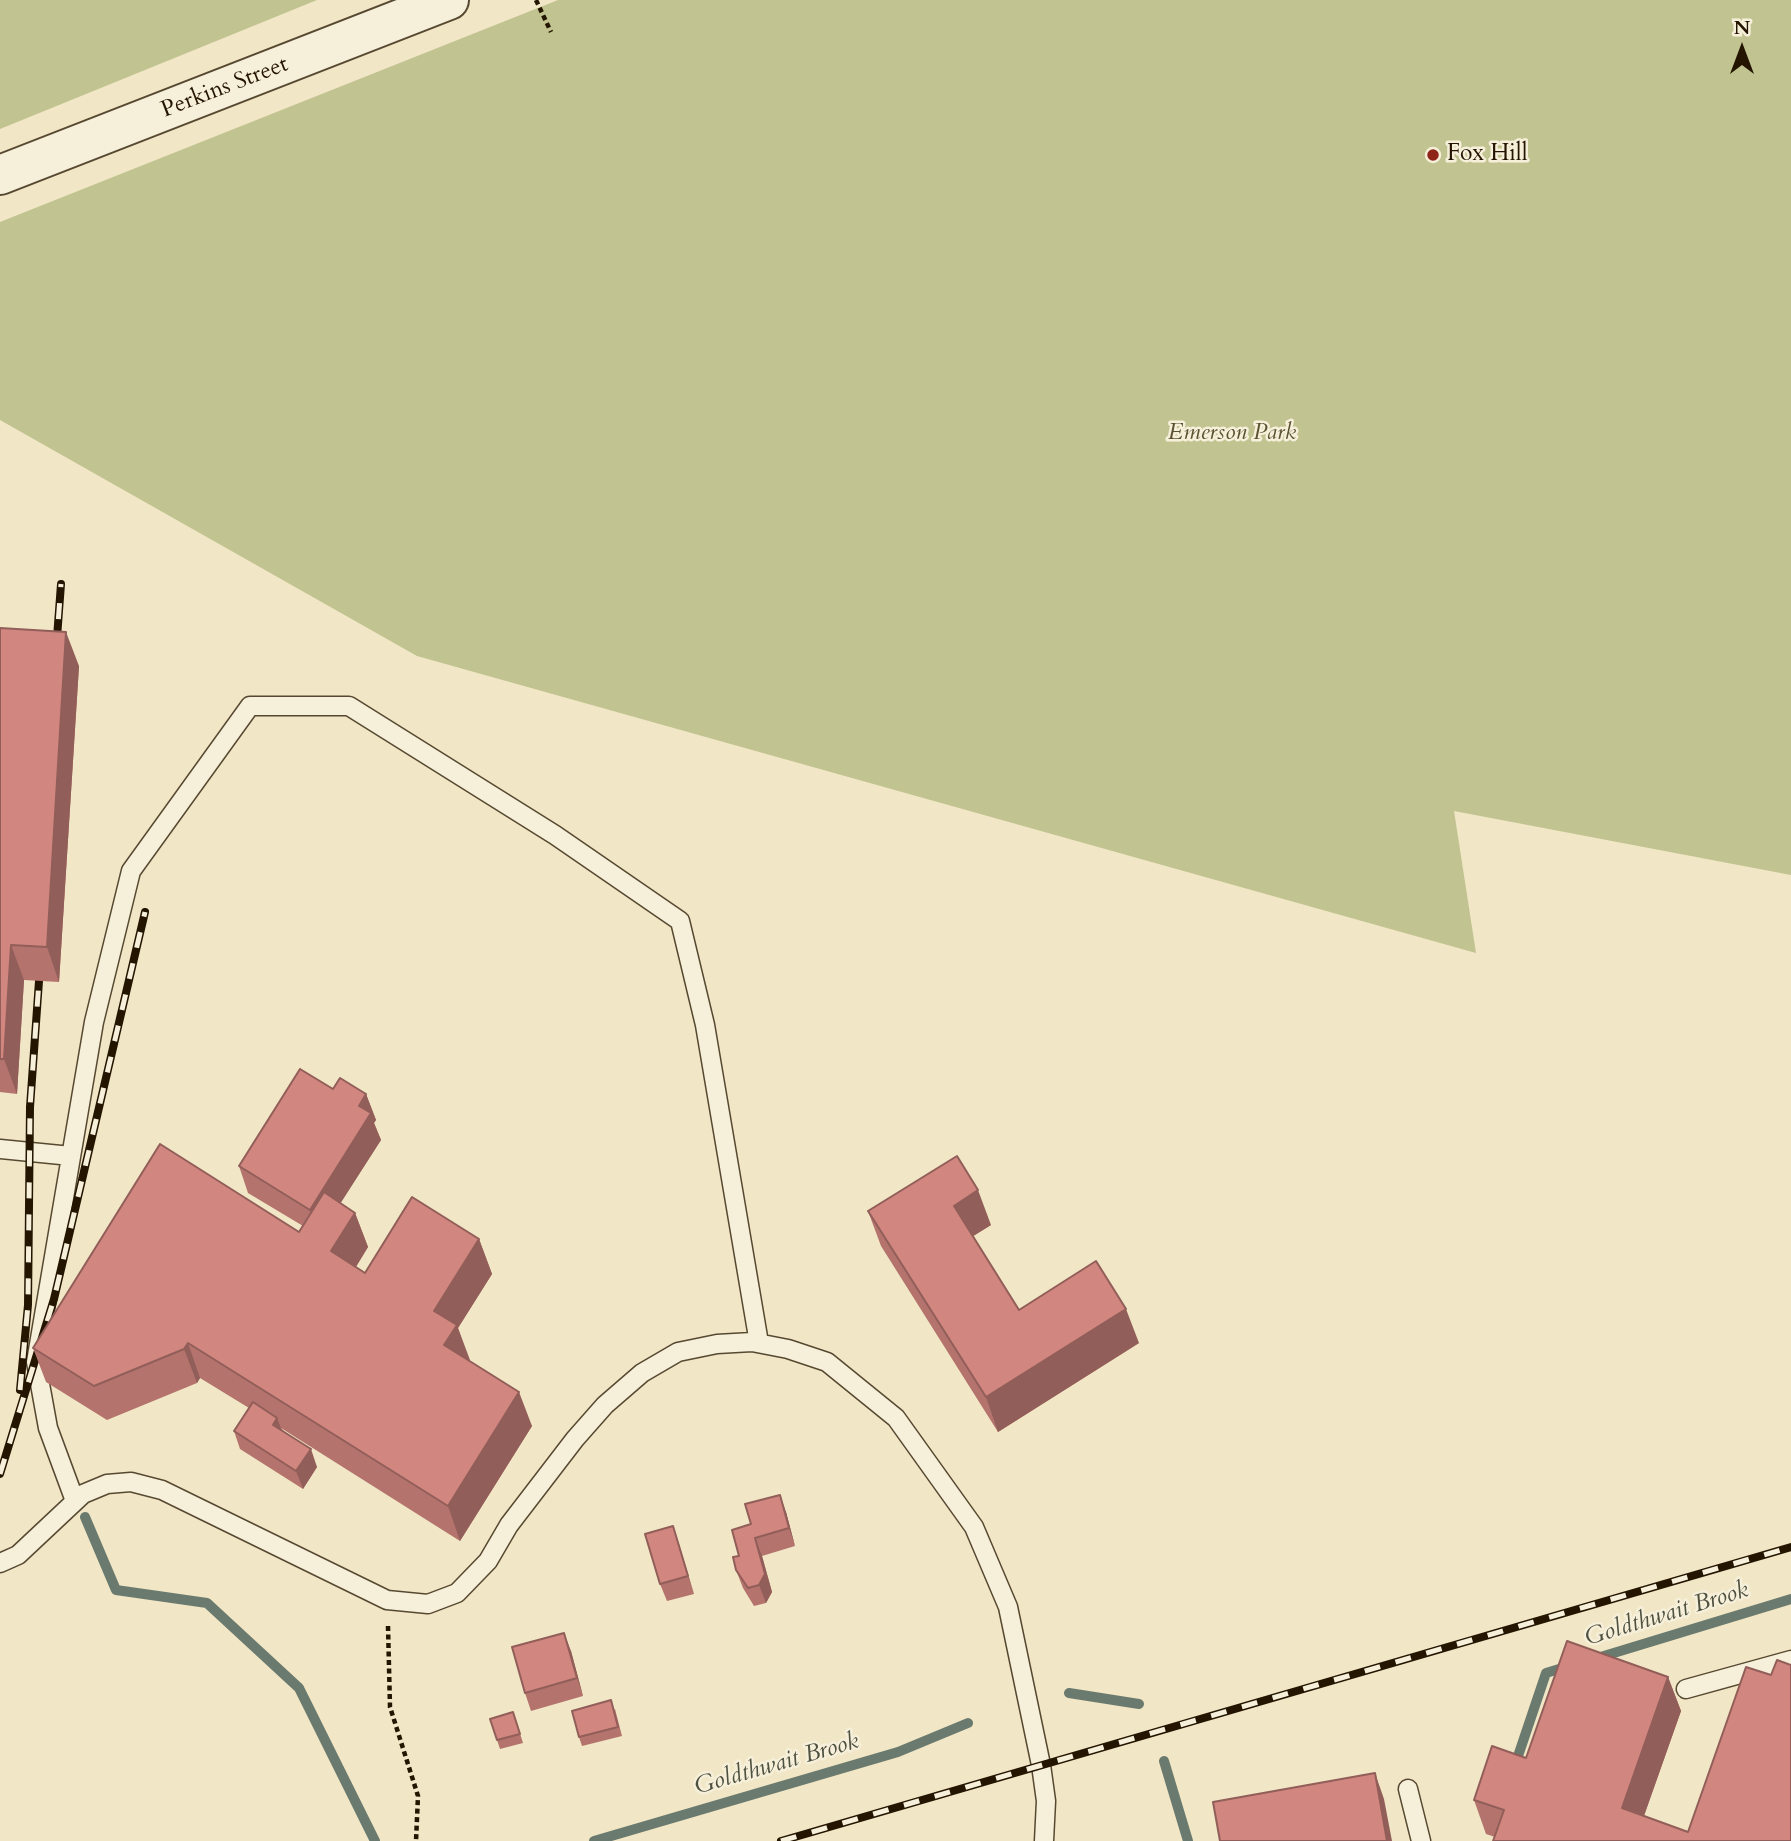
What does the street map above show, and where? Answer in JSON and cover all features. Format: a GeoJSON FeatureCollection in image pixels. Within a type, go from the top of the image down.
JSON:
{"type":"FeatureCollection","features":[{"type":"Feature","properties":{"kind":"street","name":"Perkins Street"},"geometry":{"type":"LineString","coordinates":[[0,175],[449,0]]}},
{"type":"Feature","properties":{"kind":"lane"},"geometry":{"type":"LineString","coordinates":[[75,1501],[48,1428],[36,1362],[94,1022],[131,871],[250,706],[349,706],[555,835],[680,921],[705,1025],[759,1343]]}},
{"type":"Feature","properties":{"kind":"lane"},"geometry":{"type":"LineString","coordinates":[[0,1149],[71,1156]]}},
{"type":"Feature","properties":{"kind":"lane"},"geometry":{"type":"LineString","coordinates":[[0,1563],[19,1555],[75,1501],[107,1484],[131,1482],[162,1490],[387,1600],[428,1604],[457,1592],[488,1561],[509,1525],[575,1439],[605,1405],[642,1373],[678,1352],[717,1344],[759,1343],[827,1362],[862,1387],[896,1418],[974,1527],[1008,1607],[1041,1765],[1046,1801],[1044,1841]]}},
{"type":"Feature","properties":{"kind":"lane"},"geometry":{"type":"LineString","coordinates":[[1686,1689],[1791,1660]]}},
{"type":"Feature","properties":{"kind":"lane"},"geometry":{"type":"LineString","coordinates":[[1408,1789],[1421,1841]]}},
{"type":"Feature","properties":{"kind":"path"},"geometry":{"type":"LineString","coordinates":[[536,0],[551,32]]}},
{"type":"Feature","properties":{"kind":"path"},"geometry":{"type":"LineString","coordinates":[[387,1600],[390,1706],[418,1796],[416,1841]]}},
{"type":"Feature","properties":{"kind":"green space"},"geometry":{"type":"Polygon","coordinates":[[[0,0],[317,0],[0,129],[0,0]]]}},
{"type":"Feature","properties":{"kind":"green space","name":"Emerson Park"},"geometry":{"type":"Polygon","coordinates":[[[558,0],[1791,0],[1791,875],[1454,811],[1476,953],[417,656],[0,420],[0,222],[558,0]]]}},
{"type":"Feature","properties":{"kind":"building"},"geometry":{"type":"Polygon","coordinates":[[[0,628],[66,632],[47,947],[11,945],[4,1059],[0,1059],[0,628]]]}},
{"type":"Feature","properties":{"kind":"building"},"geometry":{"type":"Polygon","coordinates":[[[300,1069],[333,1089],[340,1078],[366,1094],[359,1106],[371,1113],[310,1210],[239,1166],[300,1069]]]}},
{"type":"Feature","properties":{"kind":"building"},"geometry":{"type":"Polygon","coordinates":[[[160,1144],[299,1232],[324,1192],[355,1213],[331,1251],[365,1273],[412,1197],[479,1239],[434,1311],[457,1325],[444,1345],[519,1392],[448,1506],[188,1343],[184,1349],[94,1386],[33,1348],[160,1144]]]}},
{"type":"Feature","properties":{"kind":"building"},"geometry":{"type":"Polygon","coordinates":[[[957,1156],[978,1190],[954,1206],[1019,1310],[1096,1261],[1126,1309],[986,1397],[868,1211],[957,1156]]]}},
{"type":"Feature","properties":{"kind":"building"},"geometry":{"type":"Polygon","coordinates":[[[253,1402],[277,1418],[273,1425],[311,1449],[296,1471],[234,1431],[253,1402]]]}},
{"type":"Feature","properties":{"kind":"building"},"geometry":{"type":"Polygon","coordinates":[[[780,1495],[789,1528],[755,1538],[765,1574],[759,1585],[748,1588],[736,1570],[733,1557],[739,1556],[732,1530],[751,1524],[745,1504],[780,1495]]]}},
{"type":"Feature","properties":{"kind":"building"},"geometry":{"type":"Polygon","coordinates":[[[673,1526],[688,1576],[660,1584],[645,1534],[673,1526]]]}},
{"type":"Feature","properties":{"kind":"building"},"geometry":{"type":"Polygon","coordinates":[[[564,1633],[577,1678],[525,1693],[512,1647],[564,1633]]]}},
{"type":"Feature","properties":{"kind":"building"},"geometry":{"type":"Polygon","coordinates":[[[1567,1641],[1668,1677],[1622,1808],[1688,1832],[1746,1667],[1771,1675],[1777,1660],[1791,1665],[1791,1841],[1493,1841],[1504,1810],[1474,1800],[1492,1746],[1526,1758],[1567,1641]]]}},
{"type":"Feature","properties":{"kind":"building"},"geometry":{"type":"Polygon","coordinates":[[[611,1700],[618,1727],[579,1737],[572,1711],[611,1700]]]}},
{"type":"Feature","properties":{"kind":"building"},"geometry":{"type":"Polygon","coordinates":[[[513,1712],[520,1734],[497,1740],[490,1719],[513,1712]]]}},
{"type":"Feature","properties":{"kind":"building"},"geometry":{"type":"Polygon","coordinates":[[[1375,1773],[1387,1841],[1220,1841],[1213,1802],[1375,1773]]]}},
{"type":"Feature","properties":{"kind":"waterway","name":"Goldthwait Brook"},"geometry":{"type":"LineString","coordinates":[[85,1517],[116,1590],[207,1603],[299,1688],[375,1841]]}},
{"type":"Feature","properties":{"kind":"waterway","name":"Goldthwait Brook"},"geometry":{"type":"LineString","coordinates":[[1594,1659],[1791,1599]]}},
{"type":"Feature","properties":{"kind":"waterway","name":"Goldthwait Brook"},"geometry":{"type":"LineString","coordinates":[[1514,1768],[1546,1673],[1569,1666]]}},
{"type":"Feature","properties":{"kind":"waterway","name":"Goldthwait Brook"},"geometry":{"type":"LineString","coordinates":[[1069,1693],[1139,1704]]}},
{"type":"Feature","properties":{"kind":"waterway","name":"Goldthwait Brook"},"geometry":{"type":"LineString","coordinates":[[594,1841],[898,1752],[968,1723]]}},
{"type":"Feature","properties":{"kind":"waterway","name":"Goldthwait Brook"},"geometry":{"type":"LineString","coordinates":[[1164,1761],[1188,1841]]}},
{"type":"Feature","properties":{"kind":"railway"},"geometry":{"type":"LineString","coordinates":[[56,651],[61,584]]}},
{"type":"Feature","properties":{"kind":"railway"},"geometry":{"type":"LineString","coordinates":[[0,1474],[54,1299],[145,912]]}},
{"type":"Feature","properties":{"kind":"railway"},"geometry":{"type":"LineString","coordinates":[[20,1390],[28,1305],[30,1107],[39,981]]}},
{"type":"Feature","properties":{"kind":"railway"},"geometry":{"type":"LineString","coordinates":[[781,1841],[1791,1547]]}},
{"type":"Feature","properties":{"kind":"place","name":"Fox Hill"},"geometry":{"type":"Point","coordinates":[1433,155]}}]}
